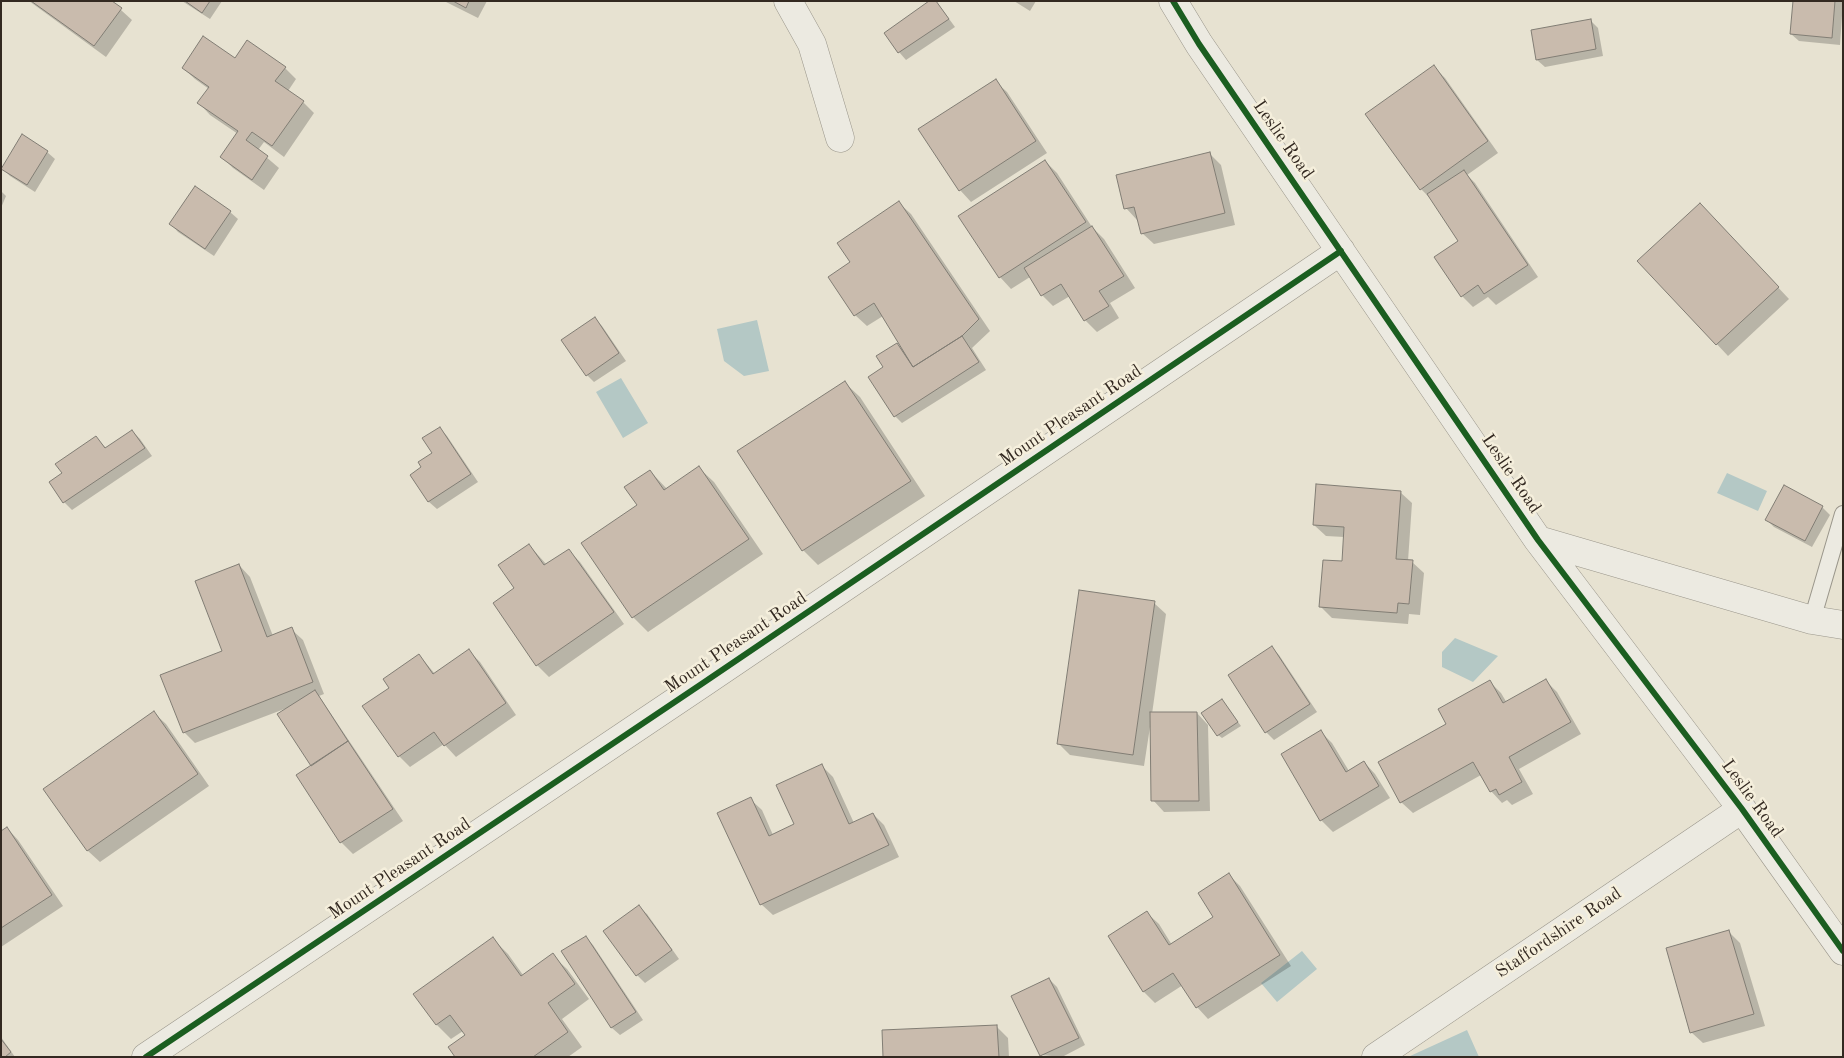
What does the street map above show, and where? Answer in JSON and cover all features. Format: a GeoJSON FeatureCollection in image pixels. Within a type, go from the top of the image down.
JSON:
{"type":"FeatureCollection","features":[{"type":"Feature","properties":{"kind":"street"},"geometry":{"type":"LineString","coordinates":[[788,1],[812,44],[840,138]]}},
{"type":"Feature","properties":{"kind":"street","name":"Leslie Road"},"geometry":{"type":"LineString","coordinates":[[1173,1],[1199,44],[1538,540],[1742,809],[1843,951]]}},
{"type":"Feature","properties":{"kind":"street","name":"Mount Pleasant Road"},"geometry":{"type":"LineString","coordinates":[[146,1057],[704,684],[1341,251]]}},
{"type":"Feature","properties":{"kind":"street"},"geometry":{"type":"LineString","coordinates":[[1538,540],[1812,620],[1843,626]]}},
{"type":"Feature","properties":{"kind":"street","name":"Staffordshire Road"},"geometry":{"type":"LineString","coordinates":[[1376,1057],[1742,809]]}},
{"type":"Feature","properties":{"kind":"lane"},"geometry":{"type":"LineString","coordinates":[[1812,620],[1843,514]]}},
{"type":"Feature","properties":{"kind":"shaded area"},"geometry":{"type":"Polygon","coordinates":[[[757,320],[769,371],[744,376],[724,361],[717,329],[757,320]]]}},
{"type":"Feature","properties":{"kind":"shaded area"},"geometry":{"type":"Polygon","coordinates":[[[621,378],[648,423],[623,438],[596,392],[621,378]]]}},
{"type":"Feature","properties":{"kind":"shaded area"},"geometry":{"type":"Polygon","coordinates":[[[1727,473],[1767,491],[1758,511],[1717,493],[1727,473]]]}},
{"type":"Feature","properties":{"kind":"shaded area"},"geometry":{"type":"Polygon","coordinates":[[[1455,638],[1498,656],[1473,682],[1442,667],[1442,652],[1455,638]]]}},
{"type":"Feature","properties":{"kind":"shaded area"},"geometry":{"type":"Polygon","coordinates":[[[1302,951],[1317,969],[1277,1002],[1261,983],[1302,951]]]}},
{"type":"Feature","properties":{"kind":"shaded area"},"geometry":{"type":"Polygon","coordinates":[[[1467,1030],[1479,1057],[1408,1057],[1467,1030]]]}},
{"type":"Feature","properties":{"kind":"building"},"geometry":{"type":"Polygon","coordinates":[[[31,1],[112,1],[122,8],[94,46],[31,1]]]}},
{"type":"Feature","properties":{"kind":"building"},"geometry":{"type":"Polygon","coordinates":[[[185,1],[210,1],[202,13],[185,1]]]}},
{"type":"Feature","properties":{"kind":"building"},"geometry":{"type":"Polygon","coordinates":[[[453,1],[469,1],[466,8],[453,1]]]}},
{"type":"Feature","properties":{"kind":"building"},"geometry":{"type":"Polygon","coordinates":[[[929,1],[936,1],[949,19],[898,53],[884,33],[929,1]]]}},
{"type":"Feature","properties":{"kind":"building"},"geometry":{"type":"Polygon","coordinates":[[[1793,1],[1835,1],[1832,38],[1790,34],[1793,1]]]}},
{"type":"Feature","properties":{"kind":"building"},"geometry":{"type":"Polygon","coordinates":[[[1591,19],[1596,49],[1536,60],[1531,30],[1591,19]]]}},
{"type":"Feature","properties":{"kind":"building"},"geometry":{"type":"Polygon","coordinates":[[[203,36],[235,58],[247,40],[286,67],[275,81],[304,101],[272,146],[252,132],[246,140],[268,156],[252,180],[220,157],[238,131],[197,103],[209,87],[182,68],[203,36]]]}},
{"type":"Feature","properties":{"kind":"building"},"geometry":{"type":"Polygon","coordinates":[[[1434,65],[1488,141],[1420,190],[1365,114],[1434,65]]]}},
{"type":"Feature","properties":{"kind":"building"},"geometry":{"type":"Polygon","coordinates":[[[996,79],[1036,141],[959,191],[918,129],[996,79]]]}},
{"type":"Feature","properties":{"kind":"building"},"geometry":{"type":"Polygon","coordinates":[[[22,134],[48,151],[27,185],[1,169],[22,134]]]}},
{"type":"Feature","properties":{"kind":"building"},"geometry":{"type":"Polygon","coordinates":[[[1210,152],[1225,213],[1141,234],[1134,207],[1124,209],[1116,175],[1210,152]]]}},
{"type":"Feature","properties":{"kind":"building"},"geometry":{"type":"Polygon","coordinates":[[[1045,160],[1086,222],[999,278],[958,216],[1045,160]]]}},
{"type":"Feature","properties":{"kind":"building"},"geometry":{"type":"Polygon","coordinates":[[[1464,170],[1528,265],[1484,294],[1478,285],[1461,297],[1434,257],[1458,241],[1427,194],[1464,170]]]}},
{"type":"Feature","properties":{"kind":"building"},"geometry":{"type":"Polygon","coordinates":[[[195,186],[231,211],[205,249],[169,224],[195,186]]]}},
{"type":"Feature","properties":{"kind":"building"},"geometry":{"type":"Polygon","coordinates":[[[899,201],[979,319],[962,336],[913,367],[874,303],[854,316],[828,277],[850,262],[837,243],[899,201]]]}},
{"type":"Feature","properties":{"kind":"building"},"geometry":{"type":"Polygon","coordinates":[[[1700,203],[1779,287],[1716,345],[1637,261],[1700,203]]]}},
{"type":"Feature","properties":{"kind":"building"},"geometry":{"type":"Polygon","coordinates":[[[1092,226],[1124,276],[1099,291],[1109,306],[1084,321],[1061,284],[1041,296],[1024,268],[1092,226]]]}},
{"type":"Feature","properties":{"kind":"building"},"geometry":{"type":"Polygon","coordinates":[[[595,317],[619,353],[586,376],[561,340],[595,317]]]}},
{"type":"Feature","properties":{"kind":"building"},"geometry":{"type":"Polygon","coordinates":[[[962,336],[979,362],[894,417],[868,377],[883,367],[876,356],[897,343],[913,367],[962,336]]]}},
{"type":"Feature","properties":{"kind":"building"},"geometry":{"type":"Polygon","coordinates":[[[845,381],[911,481],[802,551],[737,451],[845,381]]]}},
{"type":"Feature","properties":{"kind":"building"},"geometry":{"type":"Polygon","coordinates":[[[440,427],[471,474],[428,502],[410,475],[421,467],[418,462],[432,453],[422,438],[440,427]]]}},
{"type":"Feature","properties":{"kind":"building"},"geometry":{"type":"Polygon","coordinates":[[[132,430],[145,448],[63,503],[49,482],[62,473],[55,464],[96,436],[105,448],[132,430]]]}},
{"type":"Feature","properties":{"kind":"building"},"geometry":{"type":"Polygon","coordinates":[[[699,466],[749,539],[632,618],[581,543],[637,505],[624,487],[650,470],[664,490],[699,466]]]}},
{"type":"Feature","properties":{"kind":"building"},"geometry":{"type":"Polygon","coordinates":[[[1316,484],[1401,491],[1396,559],[1413,560],[1409,604],[1398,603],[1397,613],[1319,607],[1323,560],[1342,561],[1344,527],[1313,525],[1316,484]]]}},
{"type":"Feature","properties":{"kind":"building"},"geometry":{"type":"Polygon","coordinates":[[[1784,485],[1823,506],[1805,541],[1765,520],[1784,485]]]}},
{"type":"Feature","properties":{"kind":"building"},"geometry":{"type":"Polygon","coordinates":[[[529,544],[544,565],[569,549],[614,612],[536,666],[493,603],[514,588],[498,565],[529,544]]]}},
{"type":"Feature","properties":{"kind":"building"},"geometry":{"type":"Polygon","coordinates":[[[239,564],[267,637],[292,627],[313,682],[183,733],[160,675],[222,651],[195,581],[239,564]]]}},
{"type":"Feature","properties":{"kind":"building"},"geometry":{"type":"Polygon","coordinates":[[[1079,590],[1155,601],[1133,755],[1057,744],[1079,590]]]}},
{"type":"Feature","properties":{"kind":"building"},"geometry":{"type":"Polygon","coordinates":[[[1272,646],[1310,704],[1265,733],[1228,675],[1272,646]]]}},
{"type":"Feature","properties":{"kind":"building"},"geometry":{"type":"Polygon","coordinates":[[[469,649],[506,703],[444,746],[434,732],[398,757],[362,706],[389,688],[383,679],[419,654],[433,674],[469,649]]]}},
{"type":"Feature","properties":{"kind":"building"},"geometry":{"type":"Polygon","coordinates":[[[1546,679],[1571,722],[1509,757],[1522,782],[1499,795],[1496,789],[1490,792],[1473,762],[1400,803],[1378,762],[1446,724],[1438,709],[1490,680],[1503,703],[1546,679]]]}},
{"type":"Feature","properties":{"kind":"building"},"geometry":{"type":"Polygon","coordinates":[[[315,690],[348,741],[311,766],[277,714],[315,690]]]}},
{"type":"Feature","properties":{"kind":"building"},"geometry":{"type":"Polygon","coordinates":[[[1222,699],[1238,722],[1217,736],[1201,713],[1222,699]]]}},
{"type":"Feature","properties":{"kind":"building"},"geometry":{"type":"Polygon","coordinates":[[[154,711],[198,774],[87,851],[43,789],[154,711]]]}},
{"type":"Feature","properties":{"kind":"building"},"geometry":{"type":"Polygon","coordinates":[[[1150,712],[1197,712],[1199,801],[1151,801],[1150,712]]]}},
{"type":"Feature","properties":{"kind":"building"},"geometry":{"type":"Polygon","coordinates":[[[1321,730],[1346,772],[1364,761],[1379,786],[1320,821],[1281,754],[1321,730]]]}},
{"type":"Feature","properties":{"kind":"building"},"geometry":{"type":"Polygon","coordinates":[[[348,741],[393,809],[340,843],[296,775],[348,741]]]}},
{"type":"Feature","properties":{"kind":"building"},"geometry":{"type":"Polygon","coordinates":[[[822,764],[849,824],[873,813],[889,845],[760,905],[717,813],[751,797],[769,836],[794,824],[776,785],[822,764]]]}},
{"type":"Feature","properties":{"kind":"building"},"geometry":{"type":"Polygon","coordinates":[[[7,827],[52,895],[1,928],[1,831],[7,827]]]}},
{"type":"Feature","properties":{"kind":"building"},"geometry":{"type":"Polygon","coordinates":[[[1229,873],[1280,955],[1196,1008],[1173,973],[1143,992],[1108,936],[1147,911],[1169,945],[1213,917],[1198,893],[1229,873]]]}},
{"type":"Feature","properties":{"kind":"building"},"geometry":{"type":"Polygon","coordinates":[[[639,905],[672,950],[636,976],[603,931],[639,905]]]}},
{"type":"Feature","properties":{"kind":"building"},"geometry":{"type":"Polygon","coordinates":[[[1729,930],[1754,1014],[1690,1033],[1666,948],[1729,930]]]}},
{"type":"Feature","properties":{"kind":"building"},"geometry":{"type":"Polygon","coordinates":[[[586,936],[636,1012],[611,1028],[561,951],[586,936]]]}},
{"type":"Feature","properties":{"kind":"building"},"geometry":{"type":"Polygon","coordinates":[[[493,937],[521,976],[553,953],[575,984],[548,1003],[568,1032],[533,1057],[455,1057],[448,1047],[465,1035],[450,1015],[436,1025],[413,994],[493,937]]]}},
{"type":"Feature","properties":{"kind":"building"},"geometry":{"type":"Polygon","coordinates":[[[1049,978],[1079,1038],[1040,1056],[1011,996],[1049,978]]]}},
{"type":"Feature","properties":{"kind":"building"},"geometry":{"type":"Polygon","coordinates":[[[997,1025],[999,1057],[883,1057],[882,1030],[997,1025]]]}},
{"type":"Feature","properties":{"kind":"building"},"geometry":{"type":"Polygon","coordinates":[[[1,1039],[11,1052],[5,1057],[1,1057],[1,1039]]]}},
{"type":"Feature","properties":{"kind":"cycle path"},"geometry":{"type":"LineString","coordinates":[[1173,1],[1199,44],[1538,540],[1742,809],[1843,951]]}},
{"type":"Feature","properties":{"kind":"cycle path"},"geometry":{"type":"LineString","coordinates":[[146,1057],[1341,251]]}}]}
